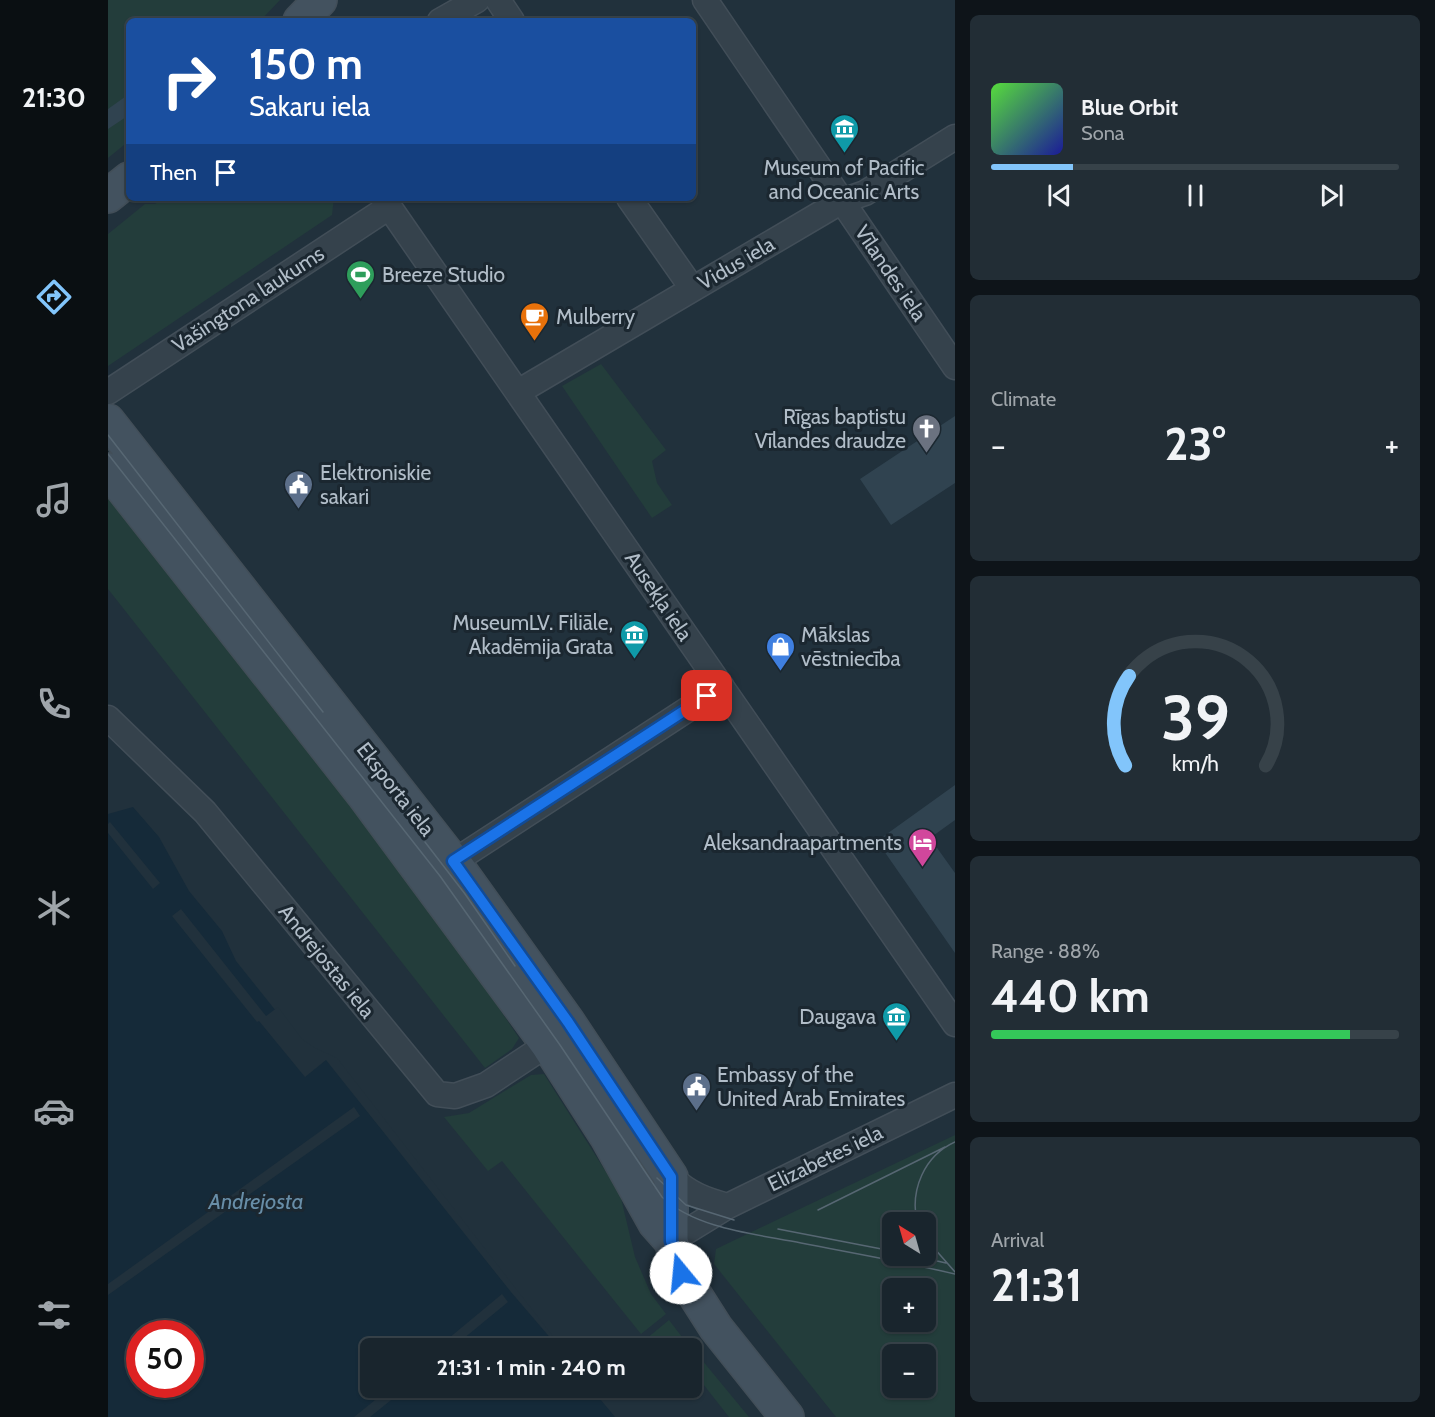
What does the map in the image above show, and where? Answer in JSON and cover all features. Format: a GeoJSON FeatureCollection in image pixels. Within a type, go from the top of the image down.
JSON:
{"type":"FeatureCollection","features":[{"type":"Feature","properties":{"kind":"main road"},"geometry":{"type":"LineString","coordinates":[[303,18],[320,0]]}},
{"type":"Feature","properties":{"kind":"main road"},"geometry":{"type":"LineString","coordinates":[[108,196],[126,181]]}},
{"type":"Feature","properties":{"kind":"main road","name":"Eksporta iela"},"geometry":{"type":"LineString","coordinates":[[108,421],[453,861],[560,1036],[616,1153],[655,1223],[671,1241]]}},
{"type":"Feature","properties":{"kind":"main road","name":"Eksporta iela"},"geometry":{"type":"LineString","coordinates":[[108,470],[363,794],[427,880],[560,1036],[671,1177],[671,1241],[681,1273],[694,1296],[787,1417]]}},
{"type":"Feature","properties":{"kind":"street"},"geometry":{"type":"LineString","coordinates":[[445,18],[477,0]]}},
{"type":"Feature","properties":{"kind":"street"},"geometry":{"type":"LineString","coordinates":[[498,0],[510,18]]}},
{"type":"Feature","properties":{"kind":"street","name":"Vīlandes iela"},"geometry":{"type":"LineString","coordinates":[[705,0],[955,367]]}},
{"type":"Feature","properties":{"kind":"street","name":"Vidus iela"},"geometry":{"type":"LineString","coordinates":[[518,392],[842,201],[865,194],[955,137]]}},
{"type":"Feature","properties":{"kind":"street"},"geometry":{"type":"LineString","coordinates":[[631,201],[692,288]]}},
{"type":"Feature","properties":{"kind":"street","name":"Ausekļa iela"},"geometry":{"type":"LineString","coordinates":[[386,202],[955,1024]]}},
{"type":"Feature","properties":{"kind":"street","name":"Vašingtona laukums"},"geometry":{"type":"LineString","coordinates":[[108,392],[386,202]]}},
{"type":"Feature","properties":{"kind":"street"},"geometry":{"type":"LineString","coordinates":[[427,880],[722,687]]}},
{"type":"Feature","properties":{"kind":"street","name":"Andrejostas iela"},"geometry":{"type":"LineString","coordinates":[[108,718],[205,812],[437,1094],[455,1096],[486,1086],[560,1036]]}},
{"type":"Feature","properties":{"kind":"street","name":"Elizabetes iela"},"geometry":{"type":"LineString","coordinates":[[671,1241],[728,1206],[955,1095]]}},
{"type":"Feature","properties":{"kind":"street"},"geometry":{"type":"LineString","coordinates":[[671,1177],[683,1188],[700,1198],[728,1206]]}},
{"type":"Feature","properties":{"kind":"green space"},"geometry":{"type":"Polygon","coordinates":[[[108,0],[280,0],[263,18],[126,18],[126,143],[108,158],[108,0]]]}},
{"type":"Feature","properties":{"kind":"green space"},"geometry":{"type":"Polygon","coordinates":[[[158,201],[334,201],[332,215],[108,366],[108,234],[145,204],[155,204],[158,201]]]}},
{"type":"Feature","properties":{"kind":"green space"},"geometry":{"type":"Polygon","coordinates":[[[601,364],[666,450],[652,461],[657,483],[672,505],[652,518],[562,386],[601,364]]]}},
{"type":"Feature","properties":{"kind":"green space"},"geometry":{"type":"Polygon","coordinates":[[[108,494],[425,898],[519,1038],[512,1049],[485,1068],[108,589],[108,494]]]}},
{"type":"Feature","properties":{"kind":"green space"},"geometry":{"type":"Polygon","coordinates":[[[544,1074],[620,1194],[635,1257],[651,1294],[666,1314],[641,1334],[502,1161],[488,1171],[444,1117],[469,1113],[531,1075],[544,1074]]]}},
{"type":"Feature","properties":{"kind":"green space"},"geometry":{"type":"Polygon","coordinates":[[[955,1135],[955,1417],[836,1417],[714,1264],[716,1249],[955,1135]]]}},
{"type":"Feature","properties":{"kind":"green space"},"geometry":{"type":"Polygon","coordinates":[[[669,1320],[682,1337],[681,1338],[647,1338],[669,1320]]]}},
{"type":"Feature","properties":{"kind":"green space"},"geometry":{"type":"Polygon","coordinates":[[[702,1360],[749,1417],[729,1417],[702,1383],[702,1360]]]}},
{"type":"Feature","properties":{"kind":"water","name":"Andrejosta"},"geometry":{"type":"Polygon","coordinates":[[[133,807],[159,837],[189,891],[222,931],[236,961],[300,1041],[334,1060],[551,1338],[360,1338],[360,1398],[599,1398],[615,1417],[108,1417],[108,814],[133,807]]]}},
{"type":"Feature","properties":{"kind":"pier"},"geometry":{"type":"Polygon","coordinates":[[[110,822],[160,883],[153,889],[108,833],[110,822]]]}},
{"type":"Feature","properties":{"kind":"pier"},"geometry":{"type":"Polygon","coordinates":[[[181,909],[266,1016],[278,1007],[302,1039],[337,1058],[554,1338],[550,1338],[511,1292],[326,1060],[305,1077],[259,1021],[257,1022],[172,916],[181,909]]]}},
{"type":"Feature","properties":{"kind":"pier"},"geometry":{"type":"Polygon","coordinates":[[[354,1107],[360,1116],[108,1295],[108,1284],[354,1107]]]}},
{"type":"Feature","properties":{"kind":"pier"},"geometry":{"type":"Polygon","coordinates":[[[502,1294],[508,1302],[464,1338],[449,1338],[502,1294]]]}},
{"type":"Feature","properties":{"kind":"pier"},"geometry":{"type":"Polygon","coordinates":[[[378,1398],[394,1398],[370,1417],[354,1417],[378,1398]]]}},
{"type":"Feature","properties":{"kind":"building"},"geometry":{"type":"Polygon","coordinates":[[[126,96],[126,117],[108,129],[108,109],[126,96]]]}},
{"type":"Feature","properties":{"kind":"building","name":"Rīgas baptistu Vīlandes draudze"},"geometry":{"type":"Polygon","coordinates":[[[955,416],[955,483],[891,525],[860,479],[955,416]]]}},
{"type":"Feature","properties":{"kind":"building","name":"Aleksandraapartments"},"geometry":{"type":"Polygon","coordinates":[[[955,785],[955,820],[930,838],[955,873],[955,953],[877,841],[955,785]]]}},
{"type":"Feature","properties":{"kind":"tram line"},"geometry":{"type":"LineString","coordinates":[[108,435],[323,712]]}},
{"type":"Feature","properties":{"kind":"tram line"},"geometry":{"type":"LineString","coordinates":[[108,454],[440,876],[560,1045],[662,1197],[676,1208],[692,1216],[727,1229],[955,1274]]}},
{"type":"Feature","properties":{"kind":"tram line"},"geometry":{"type":"LineString","coordinates":[[425,842],[465,894],[515,966]]}},
{"type":"Feature","properties":{"kind":"tram line"},"geometry":{"type":"LineString","coordinates":[[915,1212],[918,1186],[922,1175],[935,1156],[955,1142]]}},
{"type":"Feature","properties":{"kind":"tram line"},"geometry":{"type":"LineString","coordinates":[[818,1210],[945,1147]]}},
{"type":"Feature","properties":{"kind":"tram line"},"geometry":{"type":"LineString","coordinates":[[657,1178],[686,1205],[734,1220]]}},
{"type":"Feature","properties":{"kind":"tram line"},"geometry":{"type":"LineString","coordinates":[[778,1229],[882,1249]]}},
{"type":"Feature","properties":{"kind":"tram line"},"geometry":{"type":"LineString","coordinates":[[936,1250],[955,1272]]}},
{"type":"Feature","properties":{"kind":"tram line"},"geometry":{"type":"LineString","coordinates":[[936,1261],[946,1263]]}},
{"type":"Feature","properties":{"kind":"place","name":"Museum of Pacific and Oceanic Arts"},"geometry":{"type":"Point","coordinates":[844,154]}},
{"type":"Feature","properties":{"kind":"place","name":"Breeze Studio"},"geometry":{"type":"Point","coordinates":[361,300]}},
{"type":"Feature","properties":{"kind":"place","name":"Mulberry"},"geometry":{"type":"Point","coordinates":[535,342]}},
{"type":"Feature","properties":{"kind":"place","name":"Rīgas baptistu Vīlandes draudze"},"geometry":{"type":"Point","coordinates":[927,454]}},
{"type":"Feature","properties":{"kind":"place","name":"Elektroniskie sakari"},"geometry":{"type":"Point","coordinates":[299,510]}},
{"type":"Feature","properties":{"kind":"place","name":"MuseumLV. Filiāle, Akadēmija Grata"},"geometry":{"type":"Point","coordinates":[634,660]}},
{"type":"Feature","properties":{"kind":"place","name":"Mākslas vēstniecība"},"geometry":{"type":"Point","coordinates":[780,672]}},
{"type":"Feature","properties":{"kind":"place","name":"Aleksandraapartments"},"geometry":{"type":"Point","coordinates":[923,868]}},
{"type":"Feature","properties":{"kind":"place","name":"Daugava"},"geometry":{"type":"Point","coordinates":[897,1042]}},
{"type":"Feature","properties":{"kind":"place","name":"Embassy of the United Arab Emirates"},"geometry":{"type":"Point","coordinates":[696,1112]}},
{"type":"Feature","properties":{"kind":"route"},"geometry":{"type":"LineString","coordinates":[[681,1273],[671,1241],[671,1177],[568,1022],[453,861],[707,696]]}}]}
